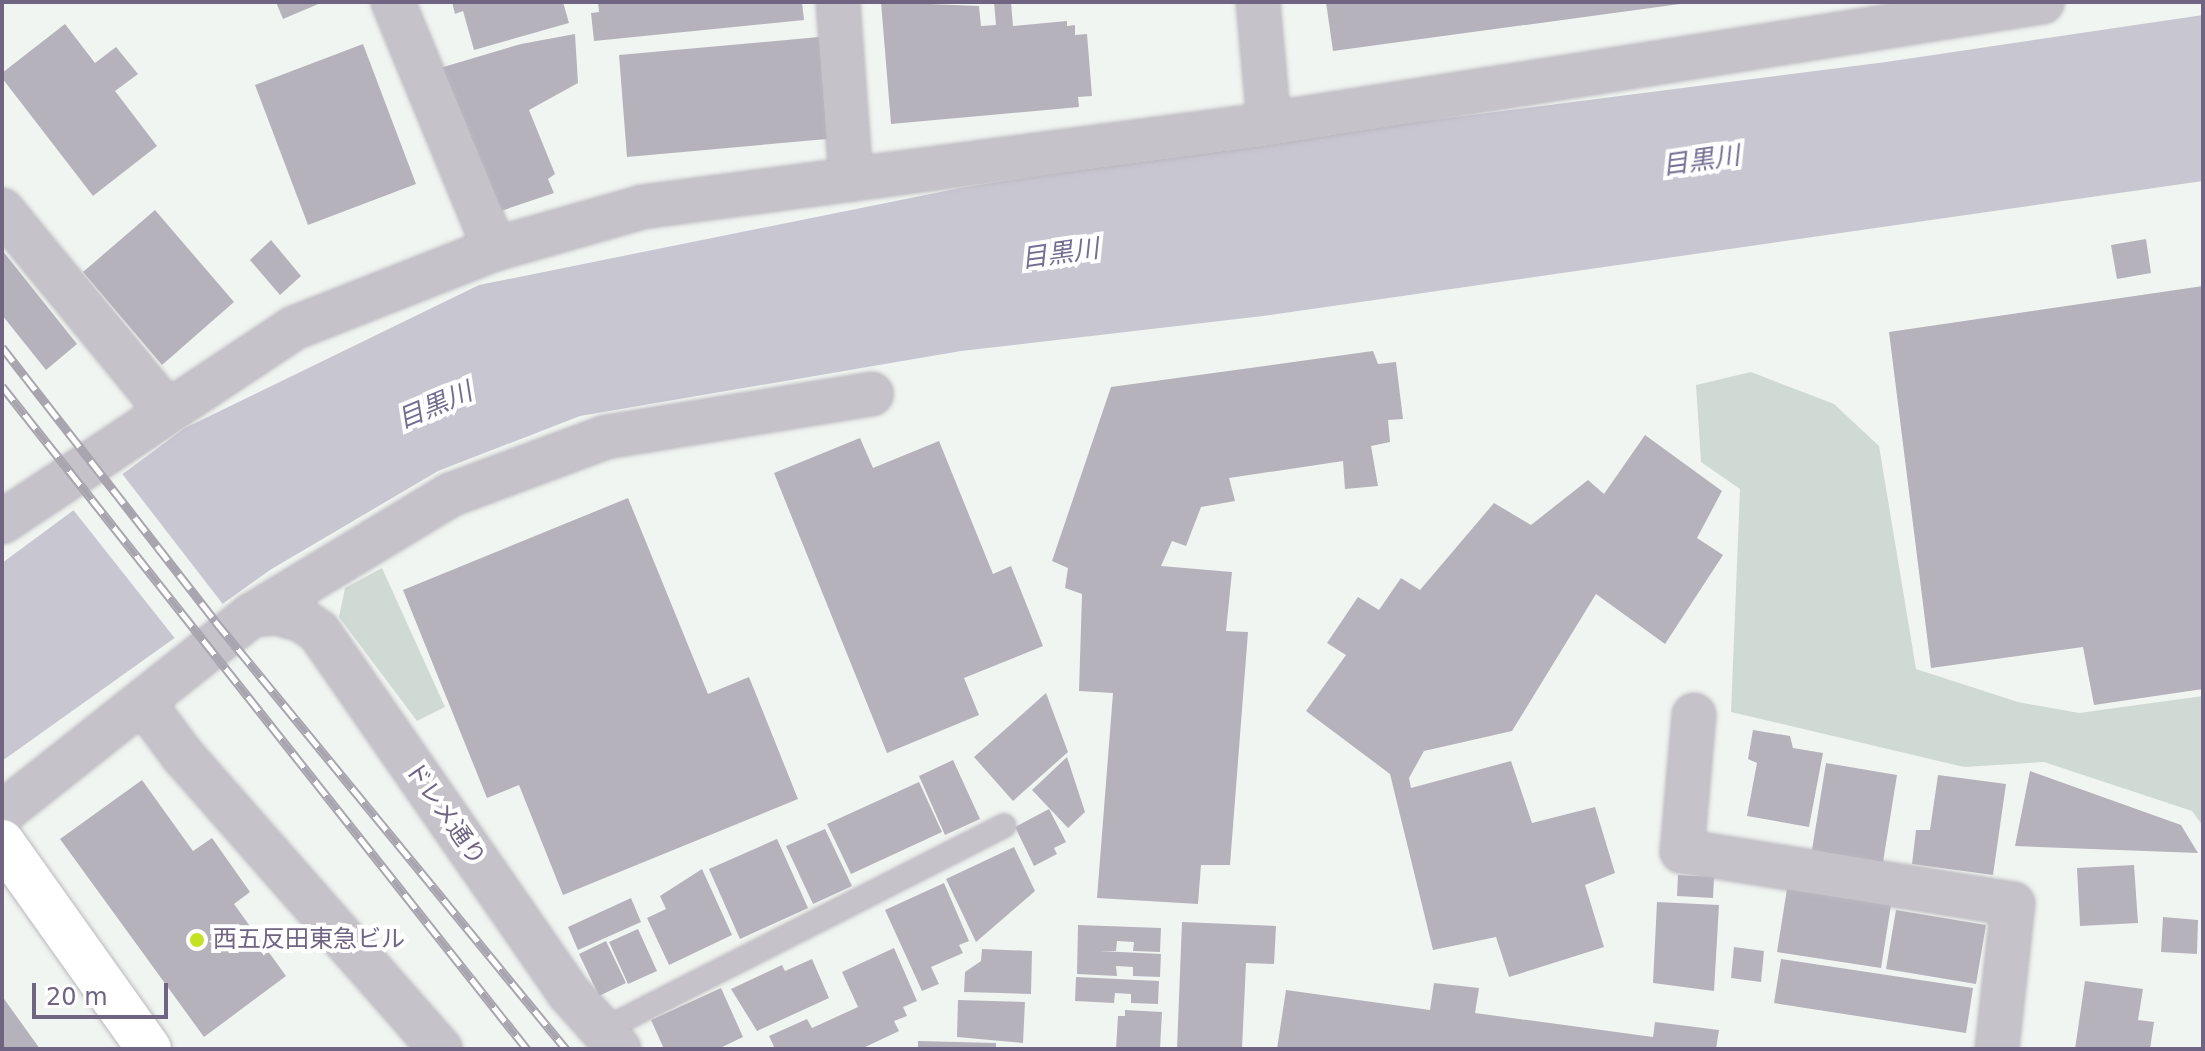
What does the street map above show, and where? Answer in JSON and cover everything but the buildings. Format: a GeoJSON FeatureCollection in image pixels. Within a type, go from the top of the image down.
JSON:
{"type":"FeatureCollection","features":[{"type":"Feature","properties":{"kind":"street"},"geometry":{"type":"LineString","coordinates":[[393,2],[495,249]]}},
{"type":"Feature","properties":{"kind":"street"},"geometry":{"type":"LineString","coordinates":[[838,2],[851,180]]}},
{"type":"Feature","properties":{"kind":"street"},"geometry":{"type":"LineString","coordinates":[[1258,2],[1269,124]]}},
{"type":"Feature","properties":{"kind":"street"},"geometry":{"type":"LineString","coordinates":[[2,522],[166,410],[294,328],[495,249],[642,207],[1269,124],[2042,2]]}},
{"type":"Feature","properties":{"kind":"street"},"geometry":{"type":"LineString","coordinates":[[2,210],[166,410]]}},
{"type":"Feature","properties":{"kind":"street"},"geometry":{"type":"LineString","coordinates":[[2,813],[252,615],[450,495],[606,437],[872,394]]}},
{"type":"Feature","properties":{"kind":"street","name":"ドレメ通り"},"geometry":{"type":"LineString","coordinates":[[252,615],[277,613],[302,620],[319,632],[568,992],[611,1040]]}},
{"type":"Feature","properties":{"kind":"street"},"geometry":{"type":"LineString","coordinates":[[143,702],[183,756],[440,1049]]}},
{"type":"Feature","properties":{"kind":"street"},"geometry":{"type":"LineString","coordinates":[[1694,715],[1682,851],[2013,904],[1997,1049]]}},
{"type":"Feature","properties":{"kind":"street"},"geometry":{"type":"LineString","coordinates":[[2,842],[149,1049]]}},
{"type":"Feature","properties":{"kind":"lane"},"geometry":{"type":"LineString","coordinates":[[611,1040],[1004,826]]}},
{"type":"Feature","properties":{"kind":"shaded area"},"geometry":{"type":"Polygon","coordinates":[[[1751,372],[1834,404],[1879,446],[1916,669],[2018,702],[2079,713],[2203,696],[2203,826],[2192,811],[2044,762],[1964,767],[1731,712],[1740,489],[1701,462],[1696,385],[1751,372]]]}},
{"type":"Feature","properties":{"kind":"shaded area"},"geometry":{"type":"Polygon","coordinates":[[[382,568],[445,707],[417,721],[339,617],[345,588],[382,568]]]}},
{"type":"Feature","properties":{"kind":"water","name":"目黒川"},"geometry":{"type":"Polygon","coordinates":[[[2203,15],[2203,181],[1263,316],[961,351],[580,416],[438,471],[270,570],[2,761],[2,563],[185,428],[479,285],[960,188],[1260,142],[1886,62],[2203,15]]]}},
{"type":"Feature","properties":{"kind":"pier"},"geometry":{"type":"Polygon","coordinates":[[[120,471],[225,607],[177,641],[71,507],[120,471]]]}},
{"type":"Feature","properties":{"kind":"railway"},"geometry":{"type":"LineString","coordinates":[[2,347],[215,621],[566,1049]]}},
{"type":"Feature","properties":{"kind":"railway"},"geometry":{"type":"LineString","coordinates":[[2,386],[527,1049]]}},
{"type":"Feature","properties":{"kind":"place","name":"西五反田東急ビル"},"geometry":{"type":"Point","coordinates":[197,940]}}]}
